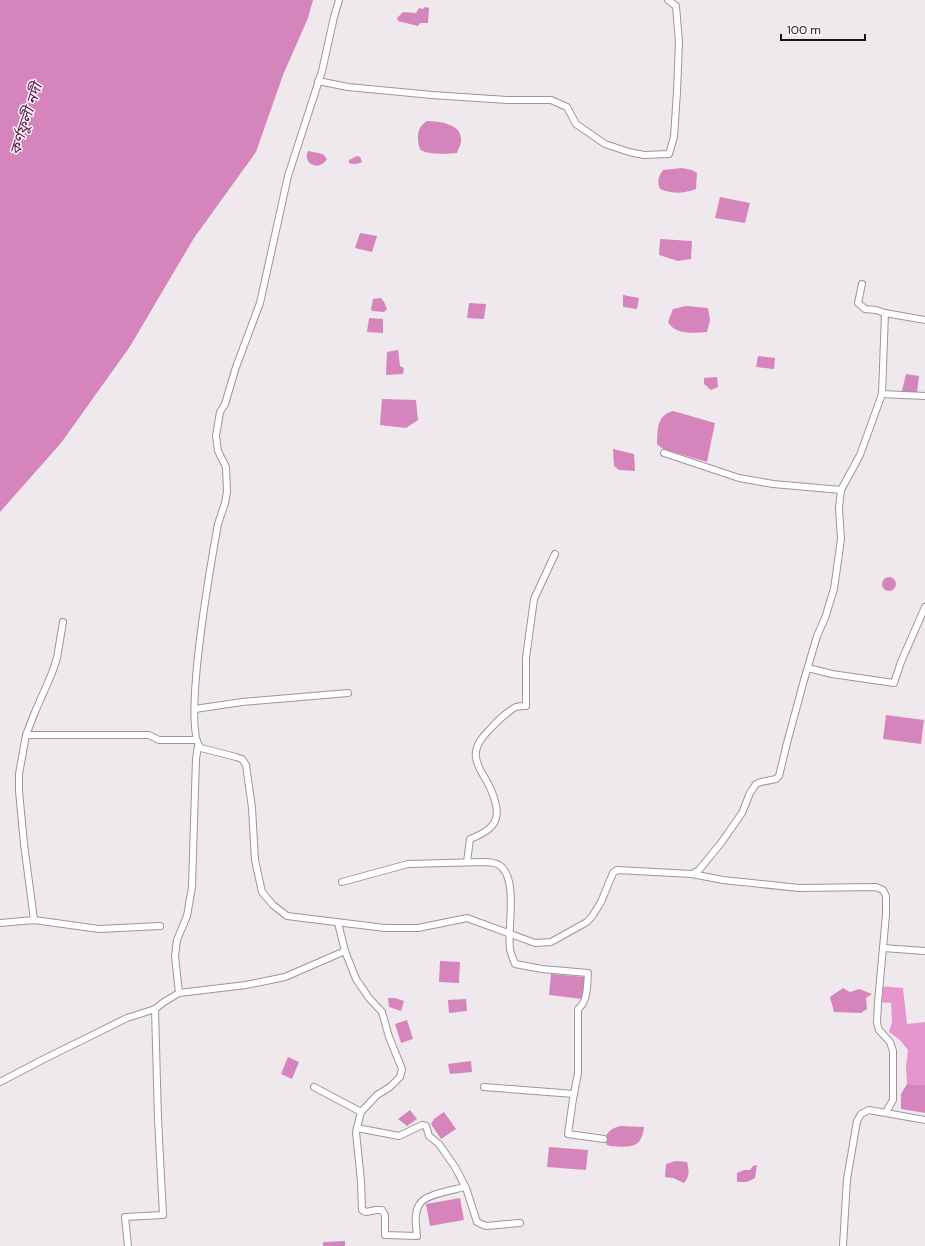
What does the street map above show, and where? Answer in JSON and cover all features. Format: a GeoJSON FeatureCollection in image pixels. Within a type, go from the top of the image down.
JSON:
{"type":"FeatureCollection","features":[{"type":"Feature","properties":{"kind":"street"},"geometry":{"type":"LineString","coordinates":[[179,993],[175,956],[177,940],[187,916],[192,887],[197,743],[195,709],[196,672],[206,595],[218,524],[227,492],[226,467],[218,451],[216,436],[220,412],[225,404],[236,367],[260,302],[288,176],[305,126],[307,112],[322,71],[339,0]]}},
{"type":"Feature","properties":{"kind":"street"},"geometry":{"type":"LineString","coordinates":[[318,81],[348,87],[432,94],[507,100],[552,100],[566,107],[576,124],[605,144],[644,155],[669,154],[674,137],[679,42],[676,6],[668,0]]}},
{"type":"Feature","properties":{"kind":"street"},"geometry":{"type":"LineString","coordinates":[[862,284],[858,303],[865,309],[925,320]]}},
{"type":"Feature","properties":{"kind":"street"},"geometry":{"type":"LineString","coordinates":[[692,874],[700,870],[721,843],[742,813],[750,793],[756,784],[766,780],[776,779],[779,776],[817,636],[826,618],[834,589],[841,539],[839,512],[841,490],[860,455],[882,394],[885,313]]}},
{"type":"Feature","properties":{"kind":"street"},"geometry":{"type":"LineString","coordinates":[[882,394],[925,396]]}},
{"type":"Feature","properties":{"kind":"street"},"geometry":{"type":"LineString","coordinates":[[664,452],[739,478],[773,484],[841,490]]}},
{"type":"Feature","properties":{"kind":"street"},"geometry":{"type":"LineString","coordinates":[[467,862],[470,839],[484,834],[495,824],[498,813],[492,790],[482,773],[476,757],[478,744],[498,720],[515,707],[526,706],[526,658],[534,599],[555,554]]}},
{"type":"Feature","properties":{"kind":"street"},"geometry":{"type":"LineString","coordinates":[[808,668],[832,674],[894,683],[901,662],[925,607]]}},
{"type":"Feature","properties":{"kind":"street"},"geometry":{"type":"LineString","coordinates":[[34,920],[19,791],[21,759],[26,735],[52,673],[60,647],[63,622]]}},
{"type":"Feature","properties":{"kind":"street"},"geometry":{"type":"LineString","coordinates":[[195,709],[242,702],[348,693]]}},
{"type":"Feature","properties":{"kind":"street"},"geometry":{"type":"LineString","coordinates":[[26,735],[149,735],[159,740],[197,743],[201,748],[242,759],[246,765],[252,808],[255,860],[262,892],[273,905],[287,916],[386,928],[418,928],[467,918],[535,943],[551,942],[587,922],[598,910],[613,873],[617,870],[692,874],[723,880],[800,888],[876,887],[883,890],[886,896],[886,915],[877,1023],[879,1030],[890,1042],[893,1051],[893,1100],[886,1112]]}},
{"type":"Feature","properties":{"kind":"street"},"geometry":{"type":"LineString","coordinates":[[342,882],[408,864],[467,862],[496,863],[501,866],[507,877],[512,895],[510,950],[515,964],[542,969],[588,973],[585,998],[582,1006],[578,1009],[578,1072],[568,1134],[604,1139]]}},
{"type":"Feature","properties":{"kind":"street"},"geometry":{"type":"LineString","coordinates":[[0,924],[34,920],[99,930],[160,926]]}},
{"type":"Feature","properties":{"kind":"street"},"geometry":{"type":"LineString","coordinates":[[338,923],[345,951],[356,979],[369,998],[382,1012],[389,1037],[402,1069],[400,1077],[377,1095],[361,1112],[357,1128],[362,1210],[366,1212],[382,1210],[386,1215],[385,1235],[417,1236],[416,1215],[419,1204],[423,1200],[434,1195],[465,1187]]}},
{"type":"Feature","properties":{"kind":"street"},"geometry":{"type":"LineString","coordinates":[[883,948],[925,951]]}},
{"type":"Feature","properties":{"kind":"street"},"geometry":{"type":"LineString","coordinates":[[0,1082],[127,1018],[155,1009],[179,993],[246,985],[285,977],[345,951]]}},
{"type":"Feature","properties":{"kind":"street"},"geometry":{"type":"LineString","coordinates":[[128,1246],[125,1217],[163,1215],[158,1119],[155,1009]]}},
{"type":"Feature","properties":{"kind":"street"},"geometry":{"type":"LineString","coordinates":[[314,1087],[361,1112]]}},
{"type":"Feature","properties":{"kind":"street"},"geometry":{"type":"LineString","coordinates":[[484,1087],[574,1094]]}},
{"type":"Feature","properties":{"kind":"street"},"geometry":{"type":"LineString","coordinates":[[843,1246],[847,1179],[857,1121],[861,1114],[869,1110],[925,1120]]}},
{"type":"Feature","properties":{"kind":"street"},"geometry":{"type":"LineString","coordinates":[[357,1128],[399,1136],[422,1125],[426,1126],[429,1136],[439,1144],[455,1167],[465,1187],[476,1222],[486,1226],[520,1223]]}},
{"type":"Feature","properties":{"kind":"shaded area"},"geometry":{"type":"Polygon","coordinates":[[[879,986],[903,988],[907,1024],[925,1022],[925,1085],[907,1084],[906,1067],[908,1050],[900,1040],[889,1032],[892,1022],[891,1003],[878,1002],[879,986]]]}},
{"type":"Feature","properties":{"kind":"water","name":"কর্ণফুলী নদী"},"geometry":{"type":"Polygon","coordinates":[[[0,0],[313,0],[308,18],[283,75],[256,152],[194,238],[129,348],[61,443],[0,512],[0,0]]]}},
{"type":"Feature","properties":{"kind":"water"},"geometry":{"type":"Polygon","coordinates":[[[425,7],[429,8],[428,23],[420,23],[418,26],[398,21],[397,18],[403,12],[416,13],[419,8],[423,9],[425,7]]]}},
{"type":"Feature","properties":{"kind":"water"},"geometry":{"type":"Polygon","coordinates":[[[427,121],[444,123],[454,127],[458,131],[461,135],[461,144],[457,153],[431,153],[420,149],[418,141],[419,129],[427,121]]]}},
{"type":"Feature","properties":{"kind":"water"},"geometry":{"type":"Polygon","coordinates":[[[308,151],[323,154],[327,159],[320,165],[312,165],[307,160],[308,151]]]}},
{"type":"Feature","properties":{"kind":"water"},"geometry":{"type":"Polygon","coordinates":[[[357,156],[360,157],[362,162],[356,164],[349,163],[349,160],[357,156]]]}},
{"type":"Feature","properties":{"kind":"water"},"geometry":{"type":"Polygon","coordinates":[[[682,168],[692,170],[697,173],[696,189],[678,193],[660,189],[658,179],[663,170],[682,168]]]}},
{"type":"Feature","properties":{"kind":"water"},"geometry":{"type":"Polygon","coordinates":[[[720,197],[750,203],[745,223],[715,218],[720,197]]]}},
{"type":"Feature","properties":{"kind":"water"},"geometry":{"type":"Polygon","coordinates":[[[360,233],[377,236],[372,252],[355,248],[360,233]]]}},
{"type":"Feature","properties":{"kind":"water"},"geometry":{"type":"Polygon","coordinates":[[[660,239],[692,241],[691,259],[678,261],[659,255],[660,239]]]}},
{"type":"Feature","properties":{"kind":"water"},"geometry":{"type":"Polygon","coordinates":[[[623,295],[639,298],[637,309],[623,307],[623,295]]]}},
{"type":"Feature","properties":{"kind":"water"},"geometry":{"type":"Polygon","coordinates":[[[381,298],[387,309],[384,312],[372,311],[373,299],[381,298]]]}},
{"type":"Feature","properties":{"kind":"water"},"geometry":{"type":"Polygon","coordinates":[[[469,303],[486,304],[484,319],[467,318],[469,303]]]}},
{"type":"Feature","properties":{"kind":"water"},"geometry":{"type":"Polygon","coordinates":[[[686,306],[708,308],[710,320],[707,332],[685,332],[671,326],[668,322],[673,309],[686,306]]]}},
{"type":"Feature","properties":{"kind":"water"},"geometry":{"type":"Polygon","coordinates":[[[369,318],[383,319],[383,333],[367,332],[369,318]]]}},
{"type":"Feature","properties":{"kind":"water"},"geometry":{"type":"Polygon","coordinates":[[[398,350],[400,366],[404,368],[403,374],[386,375],[387,352],[398,350]]]}},
{"type":"Feature","properties":{"kind":"water"},"geometry":{"type":"Polygon","coordinates":[[[758,356],[775,358],[774,369],[756,367],[758,356]]]}},
{"type":"Feature","properties":{"kind":"water"},"geometry":{"type":"Polygon","coordinates":[[[906,374],[919,376],[917,393],[902,391],[906,374]]]}},
{"type":"Feature","properties":{"kind":"water"},"geometry":{"type":"Polygon","coordinates":[[[717,377],[718,387],[711,390],[704,384],[704,378],[717,377]]]}},
{"type":"Feature","properties":{"kind":"water"},"geometry":{"type":"Polygon","coordinates":[[[382,399],[416,400],[418,420],[406,428],[380,425],[382,399]]]}},
{"type":"Feature","properties":{"kind":"water"},"geometry":{"type":"Polygon","coordinates":[[[673,411],[715,423],[707,462],[663,449],[657,444],[659,424],[663,416],[673,411]]]}},
{"type":"Feature","properties":{"kind":"water"},"geometry":{"type":"Polygon","coordinates":[[[613,449],[634,454],[635,471],[619,470],[614,466],[613,449]]]}},
{"type":"Feature","properties":{"kind":"water"},"geometry":{"type":"Polygon","coordinates":[[[889,577],[894,579],[896,584],[894,589],[889,591],[884,589],[882,584],[884,579],[889,577]]]}},
{"type":"Feature","properties":{"kind":"water"},"geometry":{"type":"Polygon","coordinates":[[[886,715],[924,720],[921,744],[883,739],[886,715]]]}},
{"type":"Feature","properties":{"kind":"water"},"geometry":{"type":"Polygon","coordinates":[[[440,961],[460,962],[459,983],[439,982],[440,961]]]}},
{"type":"Feature","properties":{"kind":"water"},"geometry":{"type":"Polygon","coordinates":[[[551,974],[585,977],[582,999],[549,995],[551,974]]]}},
{"type":"Feature","properties":{"kind":"water"},"geometry":{"type":"Polygon","coordinates":[[[843,988],[850,992],[859,989],[872,994],[866,998],[867,1009],[861,1013],[834,1012],[830,997],[843,988]]]}},
{"type":"Feature","properties":{"kind":"water"},"geometry":{"type":"Polygon","coordinates":[[[388,998],[395,998],[404,1001],[401,1011],[389,1007],[388,998]]]}},
{"type":"Feature","properties":{"kind":"water"},"geometry":{"type":"Polygon","coordinates":[[[466,999],[467,1011],[449,1013],[448,1000],[466,999]]]}},
{"type":"Feature","properties":{"kind":"water"},"geometry":{"type":"Polygon","coordinates":[[[407,1020],[413,1039],[401,1043],[395,1024],[407,1020]]]}},
{"type":"Feature","properties":{"kind":"water"},"geometry":{"type":"Polygon","coordinates":[[[288,1057],[299,1062],[292,1079],[281,1074],[288,1057]]]}},
{"type":"Feature","properties":{"kind":"water"},"geometry":{"type":"Polygon","coordinates":[[[471,1061],[472,1072],[450,1074],[448,1064],[471,1061]]]}},
{"type":"Feature","properties":{"kind":"water"},"geometry":{"type":"Polygon","coordinates":[[[907,1084],[925,1085],[925,1113],[901,1109],[901,1094],[907,1084]]]}},
{"type":"Feature","properties":{"kind":"water"},"geometry":{"type":"Polygon","coordinates":[[[410,1110],[417,1119],[407,1126],[398,1119],[410,1110]]]}},
{"type":"Feature","properties":{"kind":"water"},"geometry":{"type":"Polygon","coordinates":[[[444,1112],[456,1129],[441,1139],[431,1124],[434,1119],[444,1112]]]}},
{"type":"Feature","properties":{"kind":"water"},"geometry":{"type":"Polygon","coordinates":[[[620,1126],[644,1127],[641,1139],[636,1144],[626,1147],[607,1145],[606,1138],[608,1132],[613,1128],[620,1126]]]}},
{"type":"Feature","properties":{"kind":"water"},"geometry":{"type":"Polygon","coordinates":[[[549,1147],[588,1150],[586,1170],[547,1167],[549,1147]]]}},
{"type":"Feature","properties":{"kind":"water"},"geometry":{"type":"Polygon","coordinates":[[[675,1161],[687,1162],[688,1173],[684,1183],[673,1178],[665,1177],[666,1164],[675,1161]]]}},
{"type":"Feature","properties":{"kind":"water"},"geometry":{"type":"Polygon","coordinates":[[[757,1165],[755,1178],[747,1182],[737,1182],[737,1173],[744,1170],[750,1170],[753,1166],[757,1165]]]}},
{"type":"Feature","properties":{"kind":"water"},"geometry":{"type":"Polygon","coordinates":[[[460,1198],[464,1220],[430,1226],[426,1204],[460,1198]]]}},
{"type":"Feature","properties":{"kind":"water"},"geometry":{"type":"Polygon","coordinates":[[[345,1241],[345,1246],[323,1246],[323,1242],[345,1241]]]}}]}
